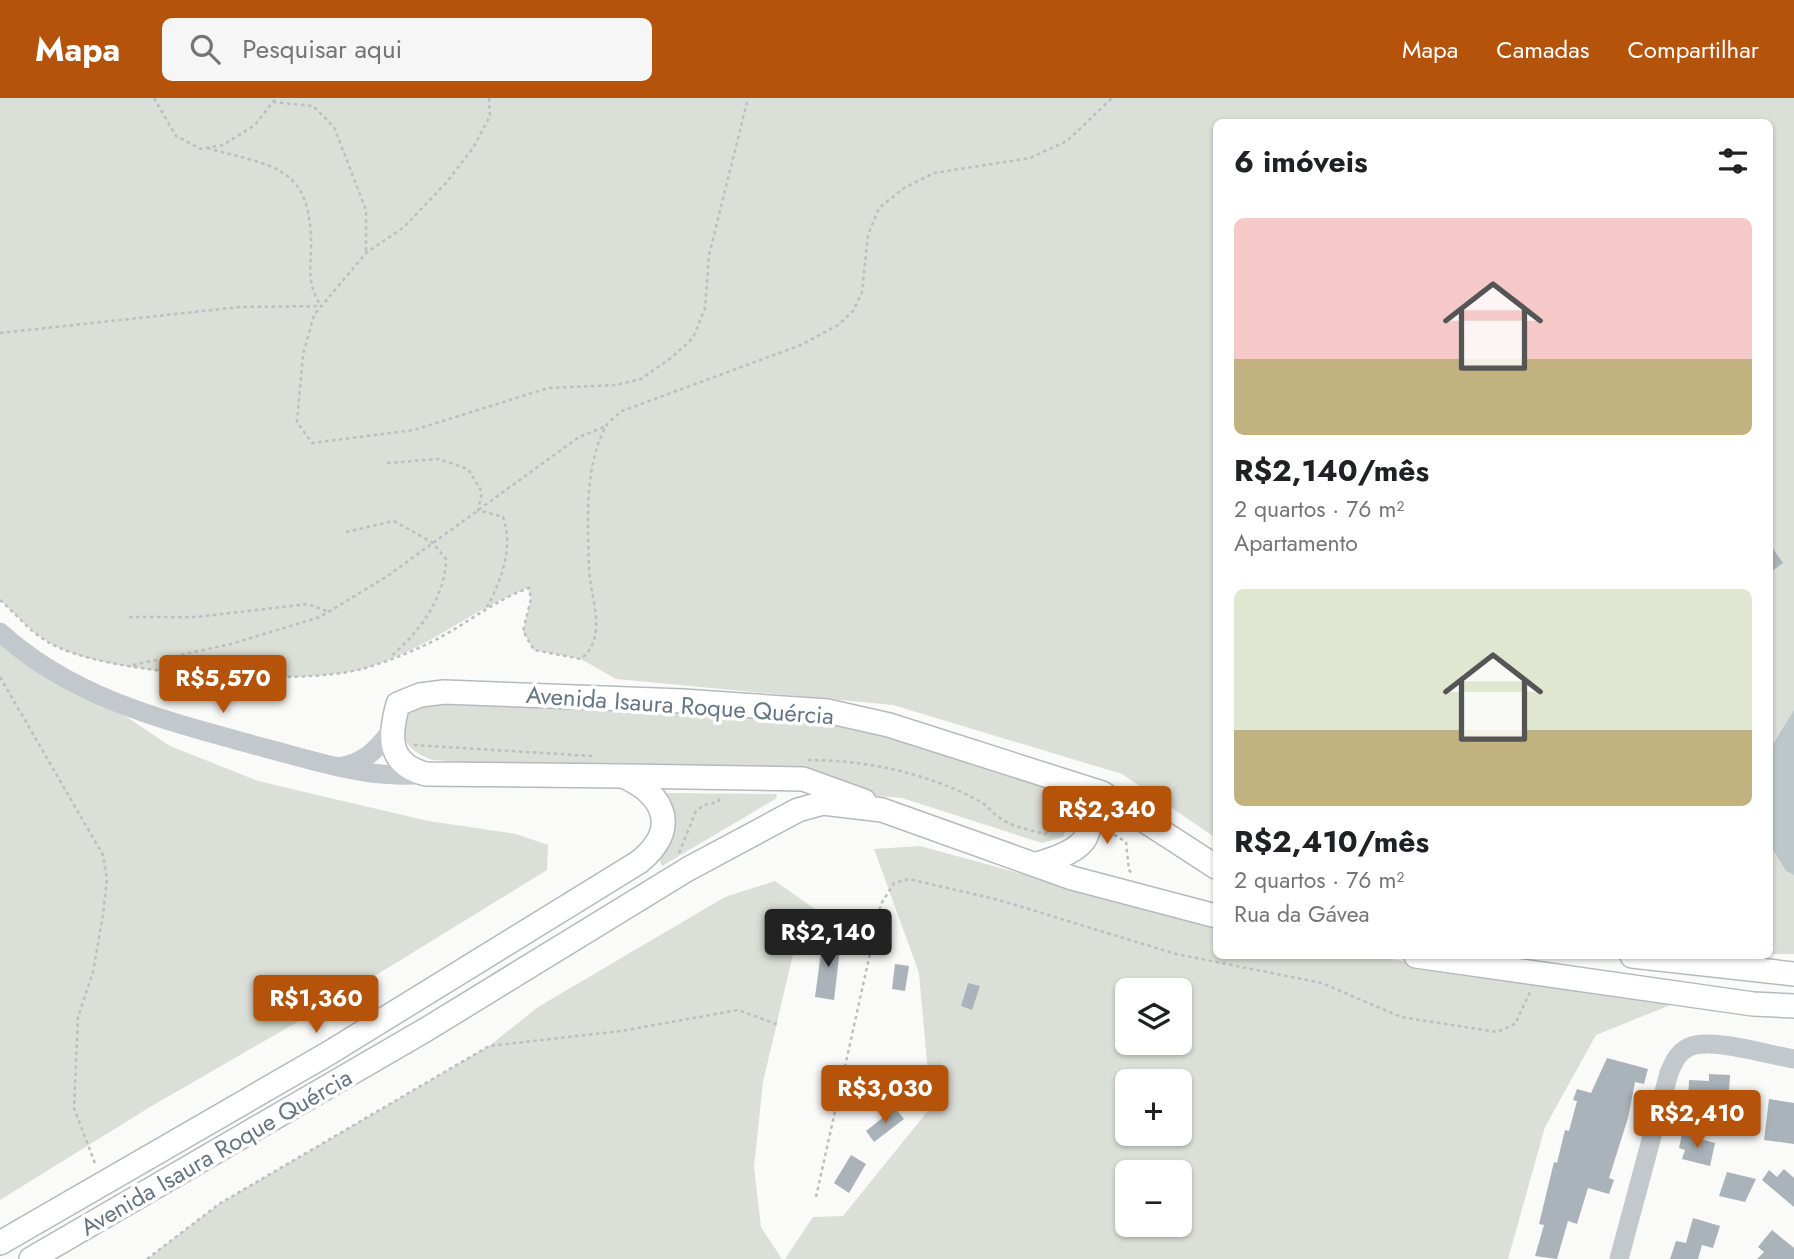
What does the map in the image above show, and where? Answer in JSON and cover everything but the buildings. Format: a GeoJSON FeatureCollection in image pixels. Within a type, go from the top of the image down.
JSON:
{"type":"FeatureCollection","features":[{"type":"Feature","properties":{"kind":"main road","name":"Avenida Isaura Roque Quércia"},"geometry":{"type":"LineString","coordinates":[[390,732],[398,704],[420,695],[444,692],[683,701],[827,711],[967,747],[1102,793],[1213,865]]}},
{"type":"Feature","properties":{"kind":"main road"},"geometry":{"type":"LineString","coordinates":[[390,732],[397,754],[405,765],[426,774]]}},
{"type":"Feature","properties":{"kind":"main road","name":"Avenida Isaura Roque Quércia"},"geometry":{"type":"LineString","coordinates":[[426,774],[803,779],[841,790],[882,810],[1072,878],[1213,915]]}},
{"type":"Feature","properties":{"kind":"main road","name":"Avenida Isaura Roque Quércia"},"geometry":{"type":"LineString","coordinates":[[0,1243],[329,1053],[639,862],[659,842],[663,827],[662,811],[654,795],[643,785],[623,776]]}},
{"type":"Feature","properties":{"kind":"main road"},"geometry":{"type":"LineString","coordinates":[[1037,864],[1066,856],[1084,844],[1091,827],[1087,811],[1073,784]]}},
{"type":"Feature","properties":{"kind":"main road","name":"Avenida Isaura Roque Quércia"},"geometry":{"type":"LineString","coordinates":[[31,1259],[346,1077],[688,869],[769,824],[798,810],[823,803],[882,810]]}},
{"type":"Feature","properties":{"kind":"main road"},"geometry":{"type":"LineString","coordinates":[[1438,959],[1752,1004],[1794,1006]]}},
{"type":"Feature","properties":{"kind":"main road"},"geometry":{"type":"LineString","coordinates":[[1659,959],[1794,974]]}},
{"type":"Feature","properties":{"kind":"main road"},"geometry":{"type":"LineString","coordinates":[[1752,1004],[1794,1021]]}},
{"type":"Feature","properties":{"kind":"street"},"geometry":{"type":"LineString","coordinates":[[0,632],[67,680],[132,710],[369,775],[426,774]]}},
{"type":"Feature","properties":{"kind":"street"},"geometry":{"type":"LineString","coordinates":[[338,767],[352,765],[366,758],[390,732]]}},
{"type":"Feature","properties":{"kind":"street"},"geometry":{"type":"LineString","coordinates":[[1619,1259],[1669,1073],[1677,1056],[1690,1046],[1718,1046],[1794,1059]]}},
{"type":"Feature","properties":{"kind":"path"},"geometry":{"type":"LineString","coordinates":[[154,98],[176,136],[201,149],[223,145],[255,125],[276,98]]}},
{"type":"Feature","properties":{"kind":"path"},"geometry":{"type":"LineString","coordinates":[[489,98],[490,116],[473,148],[446,183],[404,227],[366,253],[314,315],[303,355],[297,422],[312,443],[414,430],[548,388],[616,385],[641,379],[693,338],[705,308],[709,255],[748,98]]}},
{"type":"Feature","properties":{"kind":"path"},"geometry":{"type":"LineString","coordinates":[[131,666],[231,644],[329,612],[433,543],[579,437],[604,427],[622,411],[801,345],[838,325],[853,311],[862,292],[868,235],[879,208],[904,188],[934,173],[1030,158],[1067,141],[1112,98]]}},
{"type":"Feature","properties":{"kind":"path"},"geometry":{"type":"LineString","coordinates":[[273,102],[313,106],[334,127],[366,211],[366,253]]}},
{"type":"Feature","properties":{"kind":"path"},"geometry":{"type":"LineString","coordinates":[[206,148],[282,169],[306,197],[311,241],[310,288],[321,306]]}},
{"type":"Feature","properties":{"kind":"path"},"geometry":{"type":"LineString","coordinates":[[0,333],[240,307],[321,306]]}},
{"type":"Feature","properties":{"kind":"path"},"geometry":{"type":"LineString","coordinates":[[0,600],[48,643],[100,660],[234,677],[292,678],[361,669],[427,644],[505,596],[529,588],[531,598],[523,631],[534,650],[581,659],[590,652],[596,636],[589,570],[592,465],[604,427]]}},
{"type":"Feature","properties":{"kind":"path"},"geometry":{"type":"LineString","coordinates":[[387,463],[439,459],[468,469],[482,492],[478,510]]}},
{"type":"Feature","properties":{"kind":"path"},"geometry":{"type":"LineString","coordinates":[[478,510],[503,517],[508,530],[508,547],[499,586],[485,610]]}},
{"type":"Feature","properties":{"kind":"path"},"geometry":{"type":"LineString","coordinates":[[346,532],[394,521],[433,543],[446,559],[440,595],[409,641],[387,659]]}},
{"type":"Feature","properties":{"kind":"path"},"geometry":{"type":"LineString","coordinates":[[129,617],[196,617],[307,604],[329,612]]}},
{"type":"Feature","properties":{"kind":"path"},"geometry":{"type":"LineString","coordinates":[[0,677],[103,855],[107,879],[103,915],[93,972],[78,1017],[74,1108],[104,1184]]}},
{"type":"Feature","properties":{"kind":"path"},"geometry":{"type":"LineString","coordinates":[[816,1197],[881,904],[894,883],[909,879],[999,900],[1176,954],[1322,983],[1401,1017],[1497,1032],[1515,1024],[1524,1008],[1536,972]]}},
{"type":"Feature","properties":{"kind":"path"},"geometry":{"type":"LineString","coordinates":[[147,1259],[219,1204],[489,1046],[621,1031],[738,1010],[779,1024]]}},
{"type":"Feature","properties":{"kind":"shaded area"},"geometry":{"type":"Polygon","coordinates":[[[0,98],[1794,98],[1794,710],[1773,744],[1773,119],[1213,119],[1213,836],[1122,774],[893,705],[616,679],[581,659],[534,650],[523,631],[531,599],[528,588],[385,662],[332,674],[294,677],[202,675],[111,663],[75,654],[48,642],[0,600],[0,98]]]}},
{"type":"Feature","properties":{"kind":"shaded area"},"geometry":{"type":"Polygon","coordinates":[[[0,632],[170,746],[258,781],[428,821],[516,834],[548,845],[547,870],[339,998],[150,1107],[0,1200],[0,632]]]}},
{"type":"Feature","properties":{"kind":"shaded area"},"geometry":{"type":"Polygon","coordinates":[[[422,700],[633,707],[864,724],[1065,793],[1074,810],[1063,837],[1042,843],[902,798],[875,796],[853,789],[433,760],[413,749],[403,734],[406,717],[422,700]]]}},
{"type":"Feature","properties":{"kind":"shaded area"},"geometry":{"type":"Polygon","coordinates":[[[1794,710],[1794,875],[1786,871],[1773,850],[1773,744],[1794,710]]]}},
{"type":"Feature","properties":{"kind":"shaded area"},"geometry":{"type":"Polygon","coordinates":[[[666,793],[776,794],[777,798],[662,866],[656,852],[666,793]]]}},
{"type":"Feature","properties":{"kind":"shaded area"},"geometry":{"type":"Polygon","coordinates":[[[920,846],[1213,926],[1213,959],[1390,959],[1673,1004],[1596,1035],[1545,1127],[1508,1259],[785,1259],[813,1217],[843,1216],[931,1107],[919,973],[874,849],[920,846]]]}},
{"type":"Feature","properties":{"kind":"shaded area"},"geometry":{"type":"Polygon","coordinates":[[[1773,850],[1786,871],[1794,875],[1794,954],[1773,954],[1773,850]]]}},
{"type":"Feature","properties":{"kind":"shaded area"},"geometry":{"type":"Polygon","coordinates":[[[775,881],[818,911],[794,950],[763,1082],[754,1167],[761,1227],[782,1259],[147,1259],[219,1204],[489,1046],[538,1007],[725,897],[775,881]]]}}]}
